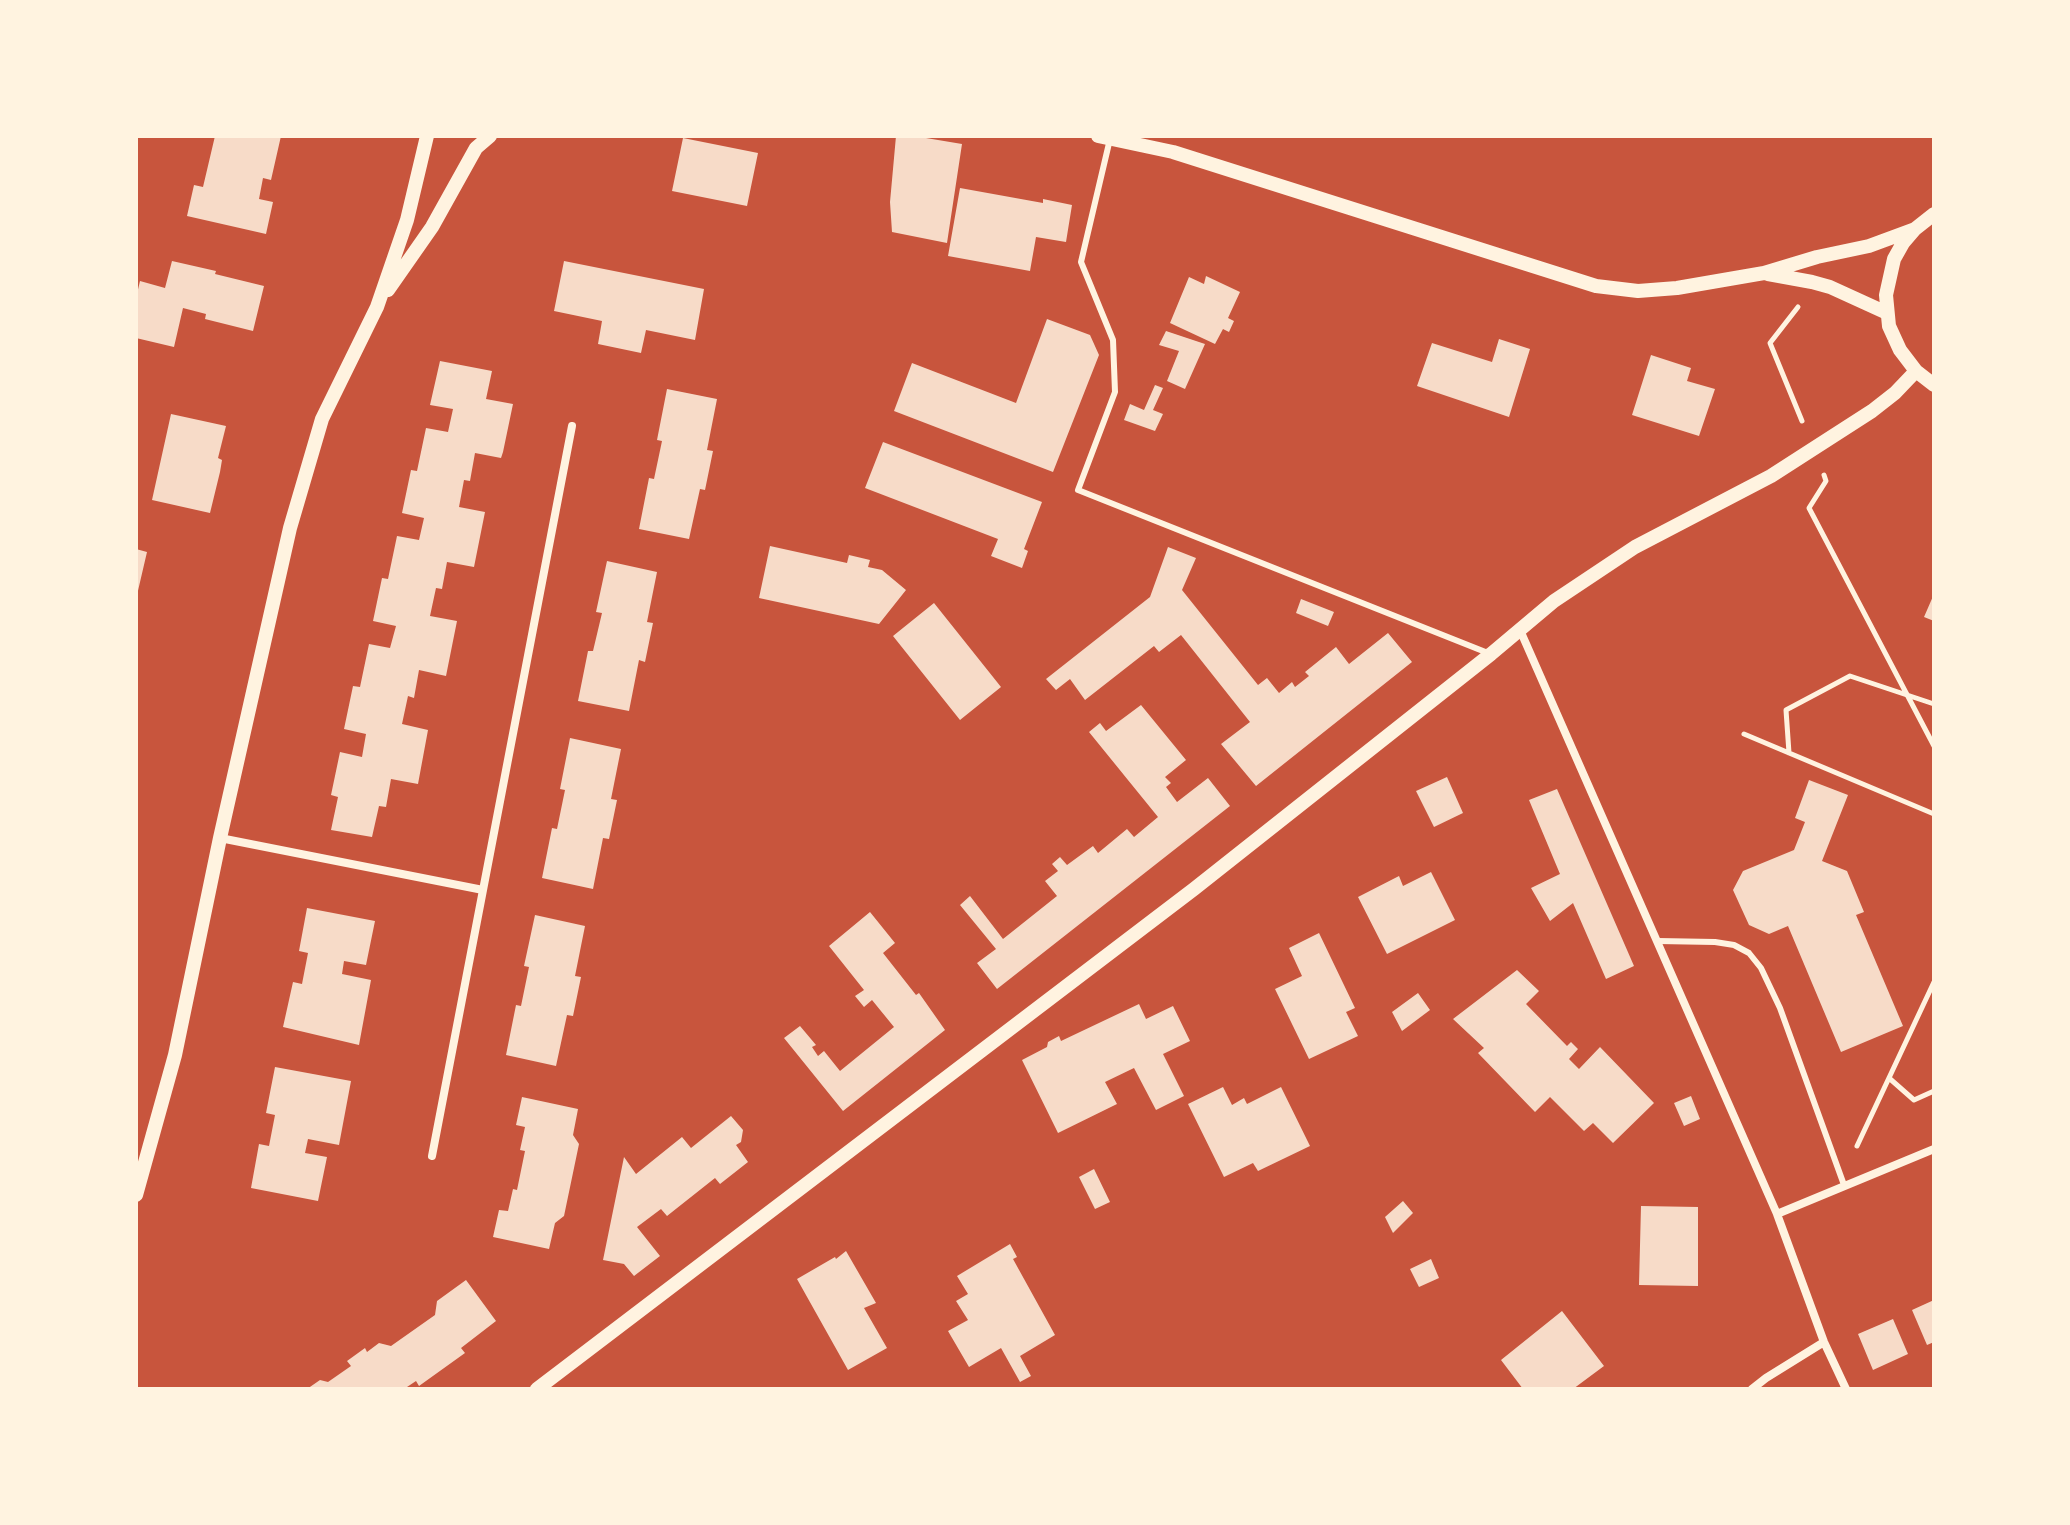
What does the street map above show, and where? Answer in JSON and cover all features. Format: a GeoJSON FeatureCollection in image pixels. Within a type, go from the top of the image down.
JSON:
{"type":"FeatureCollection","features":[{"type":"Feature","properties":{"kind":"street"},"geometry":{"type":"LineString","coordinates":[[136,1195],[175,1055],[290,528],[322,419],[377,307],[407,220],[427,136]]}},
{"type":"Feature","properties":{"kind":"street"},"geometry":{"type":"LineString","coordinates":[[377,307],[432,227],[476,148],[490,136]]}},
{"type":"Feature","properties":{"kind":"street"},"geometry":{"type":"LineString","coordinates":[[1104,137],[1173,152],[1596,286],[1638,291],[1677,288],[1764,273],[1869,246],[1915,229]]}},
{"type":"Feature","properties":{"kind":"street"},"geometry":{"type":"LineString","coordinates":[[1934,214],[1903,243],[1894,259],[1886,295],[1889,326],[1900,350],[1916,371],[1934,385]]}},
{"type":"Feature","properties":{"kind":"street"},"geometry":{"type":"LineString","coordinates":[[1764,273],[1816,283],[1887,313]]}},
{"type":"Feature","properties":{"kind":"street"},"geometry":{"type":"LineString","coordinates":[[537,1389],[1194,889],[1554,601],[1635,547],[1771,476],[1872,411],[1916,371]]}},
{"type":"Feature","properties":{"kind":"street"},"geometry":{"type":"LineString","coordinates":[[432,1156],[572,426]]}},
{"type":"Feature","properties":{"kind":"street"},"geometry":{"type":"LineString","coordinates":[[1520,630],[1777,1214],[1824,1342],[1846,1389]]}},
{"type":"Feature","properties":{"kind":"street"},"geometry":{"type":"LineString","coordinates":[[220,838],[483,890]]}},
{"type":"Feature","properties":{"kind":"street"},"geometry":{"type":"LineString","coordinates":[[1777,1214],[1934,1149]]}},
{"type":"Feature","properties":{"kind":"street"},"geometry":{"type":"LineString","coordinates":[[1752,1389],[1824,1342]]}},
{"type":"Feature","properties":{"kind":"lane"},"geometry":{"type":"LineString","coordinates":[[1104,137],[1081,262],[1113,340],[1115,392],[1078,490],[1491,654]]}},
{"type":"Feature","properties":{"kind":"lane"},"geometry":{"type":"LineString","coordinates":[[1658,941],[1734,945],[1749,953],[1761,968],[1780,1008],[1844,1185]]}},
{"type":"Feature","properties":{"kind":"path"},"geometry":{"type":"LineString","coordinates":[[1816,283],[1770,343],[1826,481],[1809,508],[1934,746]]}},
{"type":"Feature","properties":{"kind":"path"},"geometry":{"type":"LineString","coordinates":[[1789,753],[1786,710],[1850,676],[1934,704]]}},
{"type":"Feature","properties":{"kind":"path"},"geometry":{"type":"LineString","coordinates":[[1744,734],[1934,814]]}},
{"type":"Feature","properties":{"kind":"path"},"geometry":{"type":"LineString","coordinates":[[1844,1185],[1854,1154],[1934,982]]}},
{"type":"Feature","properties":{"kind":"path"},"geometry":{"type":"LineString","coordinates":[[1889,1077],[1914,1100],[1934,1091]]}},
{"type":"Feature","properties":{"kind":"building"},"geometry":{"type":"Polygon","coordinates":[[[215,136],[281,136],[271,180],[263,178],[259,199],[273,202],[266,234],[187,216],[194,185],[203,187],[215,136]]]}},
{"type":"Feature","properties":{"kind":"building"},"geometry":{"type":"Polygon","coordinates":[[[896,136],[962,144],[947,243],[892,232],[890,202],[896,136]]]}},
{"type":"Feature","properties":{"kind":"building"},"geometry":{"type":"Polygon","coordinates":[[[683,138],[758,153],[747,206],[672,191],[683,138]]]}},
{"type":"Feature","properties":{"kind":"building"},"geometry":{"type":"Polygon","coordinates":[[[960,188],[1072,205],[1066,242],[1036,237],[1030,271],[948,256],[960,188]]]}},
{"type":"Feature","properties":{"kind":"building"},"geometry":{"type":"Polygon","coordinates":[[[172,261],[264,286],[253,331],[205,319],[206,314],[183,308],[174,347],[136,338],[136,298],[140,281],[165,288],[172,261]]]}},
{"type":"Feature","properties":{"kind":"building"},"geometry":{"type":"Polygon","coordinates":[[[564,261],[704,289],[695,340],[646,330],[641,353],[598,344],[602,321],[554,311],[564,261]]]}},
{"type":"Feature","properties":{"kind":"building"},"geometry":{"type":"Polygon","coordinates":[[[1206,276],[1240,292],[1228,318],[1234,321],[1229,332],[1223,329],[1215,344],[1170,323],[1189,277],[1204,284],[1206,276]]]}},
{"type":"Feature","properties":{"kind":"building"},"geometry":{"type":"Polygon","coordinates":[[[1047,319],[1090,335],[1099,355],[1053,472],[894,411],[912,363],[1016,403],[1047,319]]]}},
{"type":"Feature","properties":{"kind":"building"},"geometry":{"type":"Polygon","coordinates":[[[1166,331],[1205,344],[1185,389],[1167,381],[1179,351],[1159,345],[1166,331]]]}},
{"type":"Feature","properties":{"kind":"building"},"geometry":{"type":"Polygon","coordinates":[[[1499,339],[1530,349],[1509,417],[1417,386],[1432,343],[1492,362],[1499,339]]]}},
{"type":"Feature","properties":{"kind":"building"},"geometry":{"type":"Polygon","coordinates":[[[1651,355],[1691,368],[1687,381],[1715,389],[1699,436],[1632,415],[1651,355]]]}},
{"type":"Feature","properties":{"kind":"building"},"geometry":{"type":"Polygon","coordinates":[[[440,361],[492,371],[486,399],[513,404],[503,452],[501,458],[475,453],[470,481],[464,480],[459,507],[485,512],[474,567],[447,562],[442,589],[436,588],[430,616],[457,621],[446,676],[419,670],[414,698],[408,696],[402,724],[428,730],[418,784],[391,779],[386,807],[379,806],[372,837],[331,830],[338,797],[331,795],[340,752],[362,757],[366,734],[344,729],[353,686],[360,687],[369,644],[390,648],[396,626],[373,621],[382,578],[388,579],[397,536],[419,540],[424,518],[402,513],[411,470],[417,471],[426,428],[448,432],[453,409],[430,405],[440,361]]]}},
{"type":"Feature","properties":{"kind":"building"},"geometry":{"type":"Polygon","coordinates":[[[1155,385],[1163,388],[1153,410],[1163,414],[1155,431],[1124,420],[1130,404],[1144,410],[1155,385]]]}},
{"type":"Feature","properties":{"kind":"building"},"geometry":{"type":"Polygon","coordinates":[[[667,389],[717,399],[707,450],[713,451],[705,490],[700,489],[689,539],[639,529],[649,478],[654,479],[662,441],[657,440],[667,389]]]}},
{"type":"Feature","properties":{"kind":"building"},"geometry":{"type":"Polygon","coordinates":[[[171,414],[226,426],[218,458],[222,460],[220,472],[210,513],[152,500],[171,414]]]}},
{"type":"Feature","properties":{"kind":"building"},"geometry":{"type":"Polygon","coordinates":[[[883,442],[1042,502],[1024,549],[1028,551],[1022,568],[991,556],[998,539],[865,488],[883,442]]]}},
{"type":"Feature","properties":{"kind":"building"},"geometry":{"type":"Polygon","coordinates":[[[770,546],[847,563],[849,555],[870,560],[868,567],[882,570],[906,590],[879,624],[759,598],[770,546]]]}},
{"type":"Feature","properties":{"kind":"building"},"geometry":{"type":"Polygon","coordinates":[[[1168,547],[1196,558],[1182,590],[1258,685],[1267,678],[1279,693],[1292,682],[1295,687],[1309,676],[1305,672],[1336,647],[1349,664],[1388,633],[1412,662],[1256,786],[1221,744],[1250,722],[1181,635],[1159,652],[1154,646],[1085,700],[1070,679],[1056,690],[1046,679],[1150,597],[1168,547]]]}},
{"type":"Feature","properties":{"kind":"building"},"geometry":{"type":"Polygon","coordinates":[[[136,549],[147,552],[137,595],[136,595],[136,549]]]}},
{"type":"Feature","properties":{"kind":"building"},"geometry":{"type":"Polygon","coordinates":[[[607,561],[657,572],[647,622],[653,623],[645,662],[639,660],[629,711],[578,701],[588,651],[593,651],[602,613],[596,612],[607,561]]]}},
{"type":"Feature","properties":{"kind":"building"},"geometry":{"type":"Polygon","coordinates":[[[1934,594],[1934,621],[1924,617],[1934,594]]]}},
{"type":"Feature","properties":{"kind":"building"},"geometry":{"type":"Polygon","coordinates":[[[1301,599],[1334,612],[1328,626],[1296,613],[1301,599]]]}},
{"type":"Feature","properties":{"kind":"building"},"geometry":{"type":"Polygon","coordinates":[[[934,603],[1001,687],[960,720],[893,636],[934,603]]]}},
{"type":"Feature","properties":{"kind":"building"},"geometry":{"type":"Polygon","coordinates":[[[1141,705],[1186,760],[1165,777],[1171,783],[1166,787],[1177,802],[1208,778],[1230,806],[997,989],[977,963],[996,949],[960,905],[970,896],[1003,939],[1057,896],[1045,881],[1058,871],[1052,864],[1060,857],[1067,865],[1093,846],[1098,853],[1127,829],[1134,837],[1158,817],[1089,732],[1100,723],[1106,731],[1141,705]]]}},
{"type":"Feature","properties":{"kind":"building"},"geometry":{"type":"Polygon","coordinates":[[[570,738],[621,749],[611,799],[617,800],[609,839],[603,838],[593,889],[542,878],[552,828],[557,829],[565,790],[560,789],[570,738]]]}},
{"type":"Feature","properties":{"kind":"building"},"geometry":{"type":"Polygon","coordinates":[[[1447,777],[1463,813],[1434,827],[1416,791],[1447,777]]]}},
{"type":"Feature","properties":{"kind":"building"},"geometry":{"type":"Polygon","coordinates":[[[1809,780],[1848,795],[1822,861],[1847,871],[1864,912],[1856,915],[1903,1026],[1841,1052],[1788,926],[1769,934],[1749,925],[1733,890],[1743,871],[1794,850],[1805,822],[1795,818],[1809,780]]]}},
{"type":"Feature","properties":{"kind":"building"},"geometry":{"type":"Polygon","coordinates":[[[1557,789],[1634,966],[1606,979],[1573,903],[1550,921],[1531,888],[1560,874],[1529,800],[1557,789]]]}},
{"type":"Feature","properties":{"kind":"building"},"geometry":{"type":"Polygon","coordinates":[[[1431,872],[1455,920],[1387,954],[1358,897],[1399,876],[1403,886],[1431,872]]]}},
{"type":"Feature","properties":{"kind":"building"},"geometry":{"type":"Polygon","coordinates":[[[307,908],[375,921],[366,965],[344,961],[342,974],[371,980],[359,1045],[283,1027],[293,982],[302,984],[308,953],[299,951],[307,908]]]}},
{"type":"Feature","properties":{"kind":"building"},"geometry":{"type":"Polygon","coordinates":[[[870,912],[895,943],[883,953],[916,995],[919,993],[945,1030],[843,1111],[784,1038],[800,1026],[816,1045],[812,1047],[818,1056],[824,1051],[840,1071],[894,1027],[872,1000],[864,1007],[855,996],[864,990],[829,946],[870,912]]]}},
{"type":"Feature","properties":{"kind":"building"},"geometry":{"type":"Polygon","coordinates":[[[535,915],[585,926],[575,976],[581,977],[573,1016],[567,1015],[556,1066],[506,1055],[516,1005],[521,1006],[529,967],[524,966],[535,915]]]}},
{"type":"Feature","properties":{"kind":"building"},"geometry":{"type":"Polygon","coordinates":[[[1319,933],[1355,1008],[1346,1012],[1358,1036],[1309,1059],[1275,989],[1302,976],[1289,948],[1319,933]]]}},
{"type":"Feature","properties":{"kind":"building"},"geometry":{"type":"Polygon","coordinates":[[[1517,970],[1539,991],[1526,1004],[1567,1046],[1571,1042],[1578,1049],[1569,1059],[1579,1069],[1600,1047],[1654,1103],[1613,1143],[1593,1123],[1584,1131],[1550,1097],[1535,1112],[1478,1053],[1484,1048],[1453,1019],[1517,970]]]}},
{"type":"Feature","properties":{"kind":"building"},"geometry":{"type":"Polygon","coordinates":[[[1418,993],[1430,1010],[1402,1031],[1392,1012],[1418,993]]]}},
{"type":"Feature","properties":{"kind":"building"},"geometry":{"type":"Polygon","coordinates":[[[1139,1004],[1146,1019],[1173,1006],[1190,1041],[1163,1054],[1184,1096],[1156,1110],[1134,1068],[1105,1082],[1117,1104],[1058,1133],[1022,1060],[1047,1047],[1048,1042],[1059,1036],[1061,1041],[1139,1004]]]}},
{"type":"Feature","properties":{"kind":"building"},"geometry":{"type":"Polygon","coordinates":[[[275,1067],[351,1081],[339,1145],[308,1139],[305,1153],[327,1157],[318,1201],[251,1188],[259,1144],[269,1146],[275,1115],[266,1113],[275,1067]]]}},
{"type":"Feature","properties":{"kind":"building"},"geometry":{"type":"Polygon","coordinates":[[[1223,1087],[1232,1105],[1244,1098],[1247,1104],[1281,1087],[1310,1146],[1258,1171],[1253,1163],[1224,1177],[1188,1104],[1223,1087]]]}},
{"type":"Feature","properties":{"kind":"building"},"geometry":{"type":"Polygon","coordinates":[[[1691,1096],[1700,1119],[1684,1126],[1674,1103],[1691,1096]]]}},
{"type":"Feature","properties":{"kind":"building"},"geometry":{"type":"Polygon","coordinates":[[[522,1097],[578,1109],[573,1135],[579,1144],[564,1216],[555,1223],[549,1249],[493,1237],[499,1210],[508,1211],[513,1189],[517,1190],[525,1151],[520,1150],[525,1127],[516,1125],[522,1097]]]}},
{"type":"Feature","properties":{"kind":"building"},"geometry":{"type":"Polygon","coordinates":[[[731,1116],[743,1130],[741,1142],[736,1145],[748,1162],[720,1184],[715,1178],[667,1216],[661,1209],[637,1227],[660,1256],[634,1276],[624,1264],[603,1260],[624,1157],[636,1174],[682,1137],[691,1148],[731,1116]]]}},
{"type":"Feature","properties":{"kind":"building"},"geometry":{"type":"Polygon","coordinates":[[[1094,1169],[1110,1202],[1095,1209],[1079,1177],[1094,1169]]]}},
{"type":"Feature","properties":{"kind":"building"},"geometry":{"type":"Polygon","coordinates":[[[1403,1201],[1413,1213],[1393,1233],[1385,1217],[1403,1201]]]}},
{"type":"Feature","properties":{"kind":"building"},"geometry":{"type":"Polygon","coordinates":[[[1641,1206],[1698,1207],[1698,1286],[1639,1285],[1641,1206]]]}},
{"type":"Feature","properties":{"kind":"building"},"geometry":{"type":"Polygon","coordinates":[[[1010,1244],[1017,1257],[1013,1259],[1055,1335],[1020,1356],[1031,1376],[1020,1382],[1001,1348],[969,1367],[948,1331],[968,1320],[956,1301],[968,1294],[957,1276],[1010,1244]]]}},
{"type":"Feature","properties":{"kind":"building"},"geometry":{"type":"Polygon","coordinates":[[[846,1251],[876,1303],[864,1308],[887,1348],[848,1370],[797,1279],[846,1251]]]}},
{"type":"Feature","properties":{"kind":"building"},"geometry":{"type":"Polygon","coordinates":[[[1431,1259],[1439,1278],[1419,1287],[1410,1269],[1431,1259]]]}},
{"type":"Feature","properties":{"kind":"building"},"geometry":{"type":"Polygon","coordinates":[[[466,1280],[496,1321],[461,1348],[465,1353],[419,1386],[416,1381],[404,1389],[307,1389],[320,1380],[328,1382],[351,1366],[347,1361],[365,1348],[367,1352],[379,1343],[391,1346],[435,1315],[437,1301],[466,1280]]]}},
{"type":"Feature","properties":{"kind":"building"},"geometry":{"type":"Polygon","coordinates":[[[1934,1300],[1934,1342],[1927,1345],[1912,1310],[1934,1300]]]}},
{"type":"Feature","properties":{"kind":"building"},"geometry":{"type":"Polygon","coordinates":[[[1562,1311],[1604,1366],[1573,1389],[1523,1389],[1501,1360],[1562,1311]]]}},
{"type":"Feature","properties":{"kind":"building"},"geometry":{"type":"Polygon","coordinates":[[[1893,1319],[1908,1354],[1873,1370],[1858,1334],[1893,1319]]]}}]}
